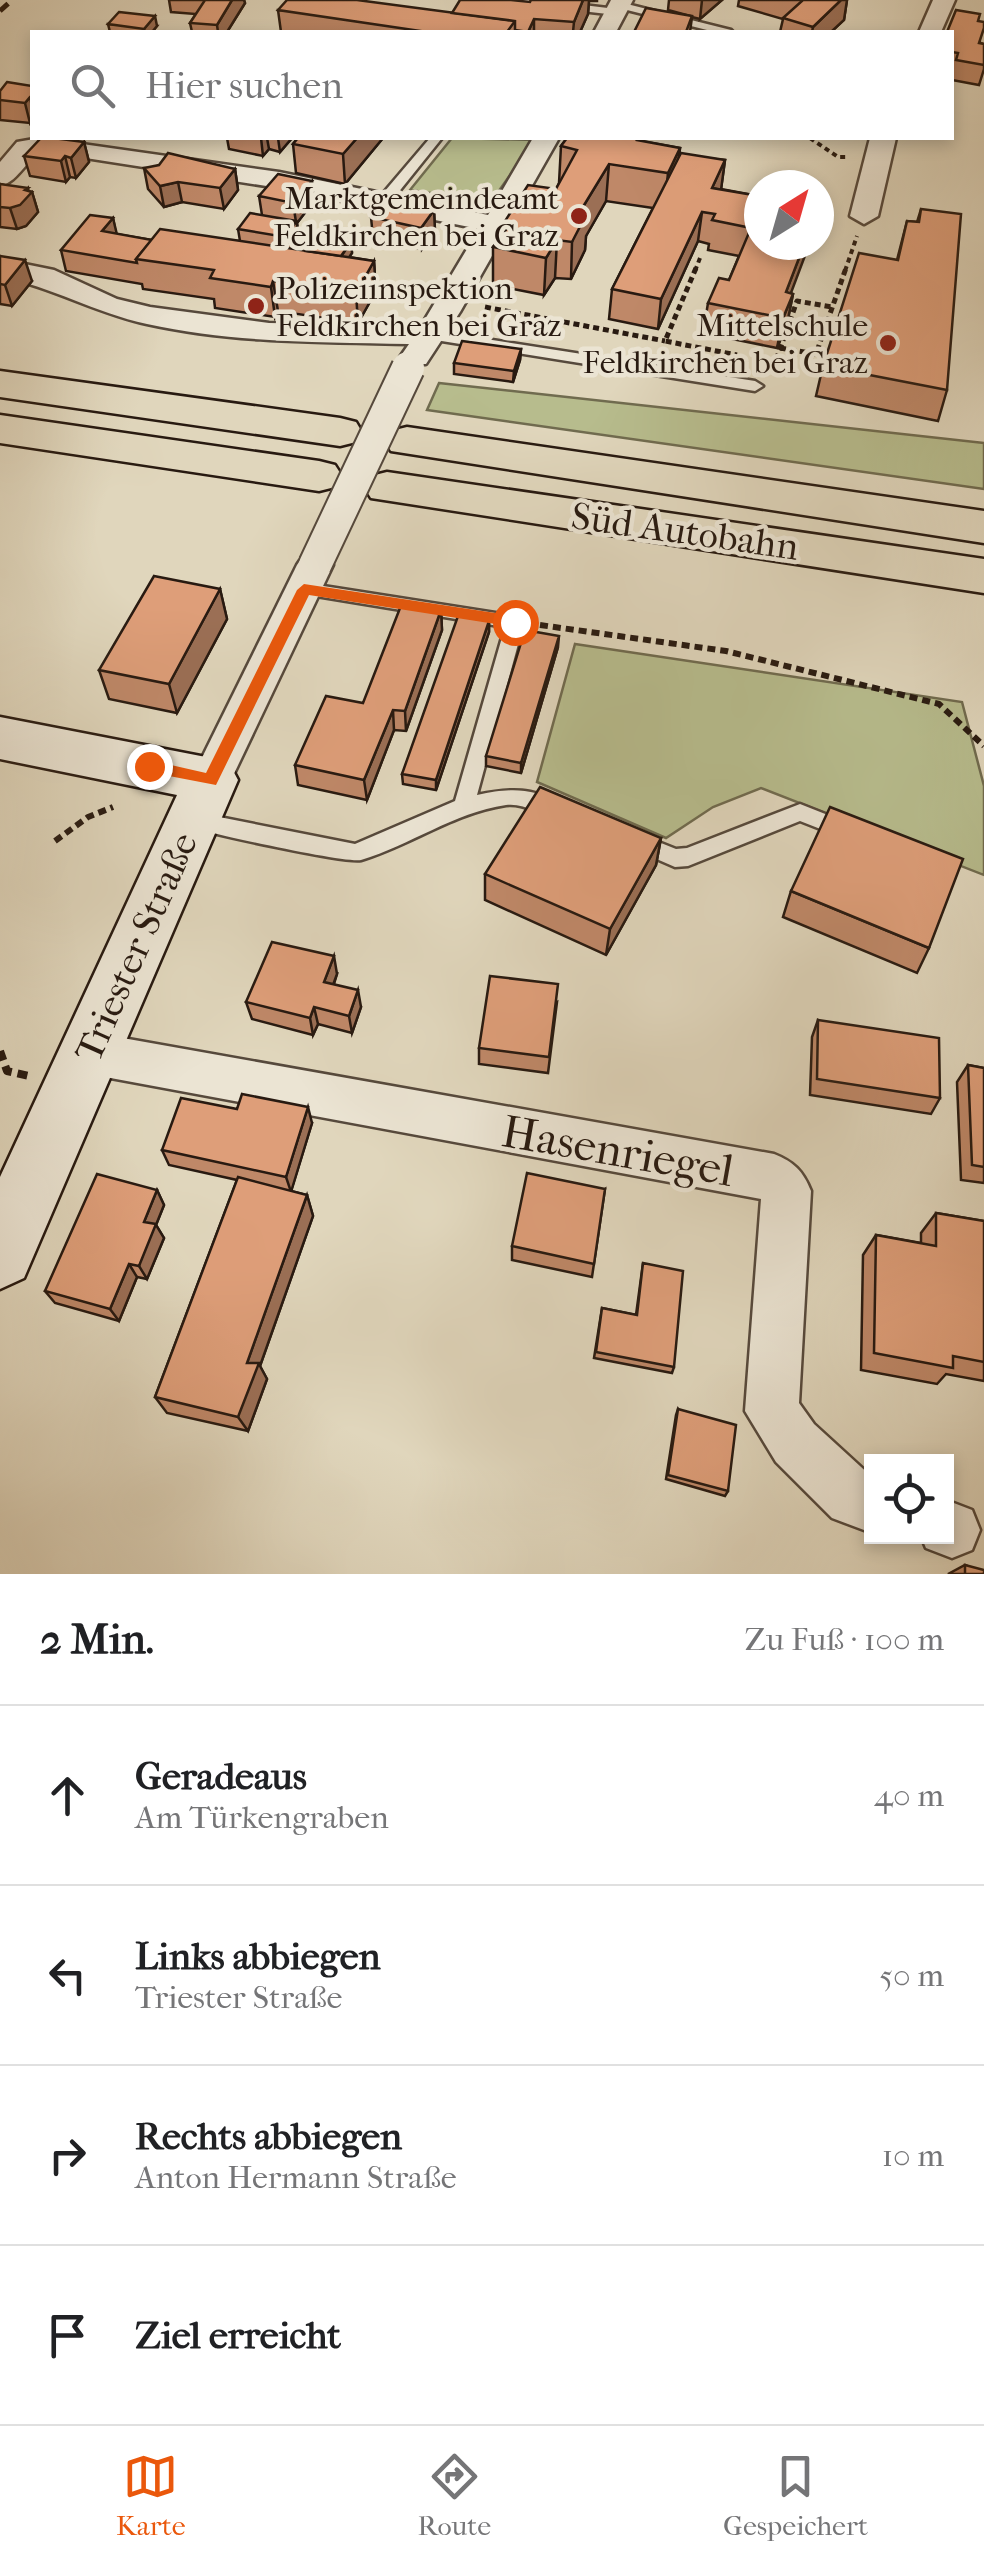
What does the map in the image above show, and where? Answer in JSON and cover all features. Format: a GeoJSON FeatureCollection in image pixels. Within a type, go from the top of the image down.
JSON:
{"type":"FeatureCollection","features":[{"type":"Feature","properties":{"kind":"highway"},"geometry":{"type":"LineString","coordinates":[[0,384],[340,432]]}},
{"type":"Feature","properties":{"kind":"highway"},"geometry":{"type":"LineString","coordinates":[[0,429],[318,476]]}},
{"type":"Feature","properties":{"kind":"highway","name":"Süd Autobahn"},"geometry":{"type":"LineString","coordinates":[[407,441],[984,526]]}},
{"type":"Feature","properties":{"kind":"highway","name":"Süd Autobahn"},"geometry":{"type":"LineString","coordinates":[[386,487],[984,576]]}},
{"type":"Feature","properties":{"kind":"main road"},"geometry":{"type":"LineString","coordinates":[[0,738],[202,800]]}},
{"type":"Feature","properties":{"kind":"main road","name":"Triester Straße"},"geometry":{"type":"LineString","coordinates":[[0,1254],[202,800]]}},
{"type":"Feature","properties":{"kind":"street"},"geometry":{"type":"LineString","coordinates":[[931,30],[944,0]]}},
{"type":"Feature","properties":{"kind":"street"},"geometry":{"type":"LineString","coordinates":[[0,268],[44,276],[107,305],[150,316],[269,332],[428,335],[452,301],[545,140]]}},
{"type":"Feature","properties":{"kind":"street"},"geometry":{"type":"LineString","coordinates":[[864,216],[883,140]]}},
{"type":"Feature","properties":{"kind":"street"},"geometry":{"type":"LineString","coordinates":[[0,178],[26,148],[47,144],[279,180],[493,224]]}},
{"type":"Feature","properties":{"kind":"street"},"geometry":{"type":"LineString","coordinates":[[279,180],[303,154]]}},
{"type":"Feature","properties":{"kind":"street","name":"Triester Straße"},"geometry":{"type":"LineString","coordinates":[[202,800],[408,368],[428,335]]}},
{"type":"Feature","properties":{"kind":"street","name":"Hasenriegel"},"geometry":{"type":"LineString","coordinates":[[89,1053],[774,1178],[787,1191],[772,1411],[796,1444],[852,1498],[864,1502]]}},
{"type":"Feature","properties":{"kind":"lane"},"geometry":{"type":"LineString","coordinates":[[513,0],[615,12],[716,30]]}},
{"type":"Feature","properties":{"kind":"lane"},"geometry":{"type":"LineString","coordinates":[[384,201],[434,140]]}},
{"type":"Feature","properties":{"kind":"lane"},"geometry":{"type":"LineString","coordinates":[[428,335],[755,386]]}},
{"type":"Feature","properties":{"kind":"lane"},"geometry":{"type":"LineString","coordinates":[[309,577],[515,622],[464,806]]}},
{"type":"Feature","properties":{"kind":"lane"},"geometry":{"type":"LineString","coordinates":[[202,800],[356,852],[464,806],[520,795],[585,820]]}},
{"type":"Feature","properties":{"kind":"lane"},"geometry":{"type":"LineString","coordinates":[[621,835],[675,858],[800,812],[869,840]]}},
{"type":"Feature","properties":{"kind":"path"},"geometry":{"type":"LineString","coordinates":[[780,348],[816,354],[864,216]]}},
{"type":"Feature","properties":{"kind":"path"},"geometry":{"type":"LineString","coordinates":[[666,340],[700,258]]}},
{"type":"Feature","properties":{"kind":"path"},"geometry":{"type":"LineString","coordinates":[[452,301],[739,356]]}},
{"type":"Feature","properties":{"kind":"path"},"geometry":{"type":"LineString","coordinates":[[757,359],[776,363],[797,301],[832,307]]}},
{"type":"Feature","properties":{"kind":"path"},"geometry":{"type":"LineString","coordinates":[[515,622],[726,652],[939,704],[984,746]]}},
{"type":"Feature","properties":{"kind":"path"},"geometry":{"type":"LineString","coordinates":[[55,841],[88,817],[114,807]]}},
{"type":"Feature","properties":{"kind":"green space"},"geometry":{"type":"Polygon","coordinates":[[[450,140],[535,140],[491,202],[410,190],[450,140]]]}},
{"type":"Feature","properties":{"kind":"green space"},"geometry":{"type":"Polygon","coordinates":[[[439,383],[984,443],[984,489],[427,410],[439,383]]]}},
{"type":"Feature","properties":{"kind":"green space"},"geometry":{"type":"Polygon","coordinates":[[[575,644],[962,702],[984,786],[984,875],[761,788],[713,807],[666,838],[537,782],[575,644]]]}},
{"type":"Feature","properties":{"kind":"building"},"geometry":{"type":"Polygon","coordinates":[[[205,0],[232,0],[217,25],[190,23],[205,0]]]}},
{"type":"Feature","properties":{"kind":"building"},"geometry":{"type":"Polygon","coordinates":[[[287,0],[357,0],[515,21],[508,30],[413,30],[278,10],[287,0]]]}},
{"type":"Feature","properties":{"kind":"building"},"geometry":{"type":"Polygon","coordinates":[[[460,0],[583,0],[574,22],[534,19],[529,30],[515,30],[515,21],[452,13],[460,0]]]}},
{"type":"Feature","properties":{"kind":"building"},"geometry":{"type":"Polygon","coordinates":[[[803,0],[841,0],[813,27],[783,18],[803,0]]]}},
{"type":"Feature","properties":{"kind":"building"},"geometry":{"type":"Polygon","coordinates":[[[646,8],[692,16],[687,30],[635,30],[646,8]]]}},
{"type":"Feature","properties":{"kind":"building"},"geometry":{"type":"Polygon","coordinates":[[[956,10],[980,14],[978,21],[984,22],[979,43],[984,44],[984,65],[956,60],[954,30],[948,30],[956,10]]]}},
{"type":"Feature","properties":{"kind":"building"},"geometry":{"type":"Polygon","coordinates":[[[119,12],[155,16],[144,29],[108,24],[119,12]]]}},
{"type":"Feature","properties":{"kind":"building"},"geometry":{"type":"Polygon","coordinates":[[[7,82],[30,86],[30,97],[25,103],[0,100],[0,91],[7,82]]]}},
{"type":"Feature","properties":{"kind":"building"},"geometry":{"type":"Polygon","coordinates":[[[39,140],[84,142],[71,158],[65,156],[61,161],[24,156],[39,140]]]}},
{"type":"Feature","properties":{"kind":"building"},"geometry":{"type":"Polygon","coordinates":[[[296,140],[355,140],[343,154],[293,144],[296,140]]]}},
{"type":"Feature","properties":{"kind":"building"},"geometry":{"type":"Polygon","coordinates":[[[566,140],[637,140],[680,148],[668,173],[609,164],[581,210],[587,213],[572,242],[557,240],[546,258],[493,247],[528,185],[556,189],[577,150],[561,146],[566,140]]]}},
{"type":"Feature","properties":{"kind":"building"},"geometry":{"type":"Polygon","coordinates":[[[168,153],[235,169],[220,188],[178,182],[160,186],[144,168],[159,165],[168,153]]]}},
{"type":"Feature","properties":{"kind":"building"},"geometry":{"type":"Polygon","coordinates":[[[681,153],[725,160],[712,188],[744,193],[744,227],[712,220],[715,214],[702,212],[661,299],[612,289],[681,153]]]}},
{"type":"Feature","properties":{"kind":"building"},"geometry":{"type":"Polygon","coordinates":[[[278,174],[312,181],[293,203],[259,196],[278,174]]]}},
{"type":"Feature","properties":{"kind":"building"},"geometry":{"type":"Polygon","coordinates":[[[0,184],[32,192],[20,205],[0,207],[0,184]]]}},
{"type":"Feature","properties":{"kind":"building"},"geometry":{"type":"Polygon","coordinates":[[[385,200],[434,210],[421,228],[371,217],[385,200]]]}},
{"type":"Feature","properties":{"kind":"building","name":"Mittelschule Feldkirchen bei Graz"},"geometry":{"type":"Polygon","coordinates":[[[921,209],[961,214],[947,390],[823,366],[859,253],[898,260],[907,221],[919,222],[921,209]]]}},
{"type":"Feature","properties":{"kind":"building"},"geometry":{"type":"Polygon","coordinates":[[[250,213],[296,221],[285,237],[238,229],[250,213]]]}},
{"type":"Feature","properties":{"kind":"building"},"geometry":{"type":"Polygon","coordinates":[[[90,215],[113,218],[102,231],[152,240],[136,259],[137,263],[61,250],[90,215]]]}},
{"type":"Feature","properties":{"kind":"building"},"geometry":{"type":"Polygon","coordinates":[[[160,229],[374,261],[356,293],[273,281],[271,287],[210,278],[214,270],[136,259],[160,229]]]}},
{"type":"Feature","properties":{"kind":"building"},"geometry":{"type":"Polygon","coordinates":[[[318,236],[351,242],[341,256],[306,251],[318,236]]]}},
{"type":"Feature","properties":{"kind":"building"},"geometry":{"type":"Polygon","coordinates":[[[744,245],[744,260],[798,260],[786,292],[793,294],[783,318],[708,303],[719,278],[729,280],[744,245]]]}},
{"type":"Feature","properties":{"kind":"building"},"geometry":{"type":"Polygon","coordinates":[[[0,256],[25,260],[5,285],[0,284],[0,256]]]}},
{"type":"Feature","properties":{"kind":"building"},"geometry":{"type":"Polygon","coordinates":[[[462,341],[521,349],[514,371],[454,363],[462,341]]]}},
{"type":"Feature","properties":{"kind":"building"},"geometry":{"type":"Polygon","coordinates":[[[154,576],[220,589],[169,684],[99,670],[154,576]]]}},
{"type":"Feature","properties":{"kind":"building"},"geometry":{"type":"Polygon","coordinates":[[[402,603],[441,610],[405,711],[393,710],[364,780],[295,765],[326,696],[363,703],[402,603]]]}},
{"type":"Feature","properties":{"kind":"building"},"geometry":{"type":"Polygon","coordinates":[[[458,616],[489,621],[436,780],[402,774],[458,616]]]}},
{"type":"Feature","properties":{"kind":"building"},"geometry":{"type":"Polygon","coordinates":[[[525,630],[559,636],[521,763],[486,756],[525,630]]]}},
{"type":"Feature","properties":{"kind":"building"},"geometry":{"type":"Polygon","coordinates":[[[540,787],[661,838],[610,929],[485,874],[540,787]]]}},
{"type":"Feature","properties":{"kind":"building"},"geometry":{"type":"Polygon","coordinates":[[[830,807],[963,859],[929,948],[791,891],[830,807]]]}},
{"type":"Feature","properties":{"kind":"building"},"geometry":{"type":"Polygon","coordinates":[[[272,942],[334,956],[324,982],[358,990],[349,1016],[314,1007],[310,1018],[246,1002],[272,942]]]}},
{"type":"Feature","properties":{"kind":"building"},"geometry":{"type":"Polygon","coordinates":[[[490,976],[558,984],[549,1057],[479,1048],[490,976]]]}},
{"type":"Feature","properties":{"kind":"building"},"geometry":{"type":"Polygon","coordinates":[[[818,1020],[939,1038],[940,1098],[817,1079],[818,1020]]]}},
{"type":"Feature","properties":{"kind":"building"},"geometry":{"type":"Polygon","coordinates":[[[968,1065],[984,1068],[984,1167],[972,1165],[968,1065]]]}},
{"type":"Feature","properties":{"kind":"building"},"geometry":{"type":"Polygon","coordinates":[[[242,1094],[308,1107],[286,1177],[162,1150],[181,1098],[237,1109],[242,1094]]]}},
{"type":"Feature","properties":{"kind":"building"},"geometry":{"type":"Polygon","coordinates":[[[527,1173],[605,1189],[594,1264],[512,1246],[527,1173]]]}},
{"type":"Feature","properties":{"kind":"building"},"geometry":{"type":"Polygon","coordinates":[[[97,1174],[157,1190],[144,1222],[156,1224],[139,1266],[129,1264],[110,1309],[45,1291],[97,1174]]]}},
{"type":"Feature","properties":{"kind":"building"},"geometry":{"type":"Polygon","coordinates":[[[238,1177],[307,1195],[247,1363],[259,1363],[238,1417],[155,1397],[238,1177]]]}},
{"type":"Feature","properties":{"kind":"building"},"geometry":{"type":"Polygon","coordinates":[[[936,1213],[984,1221],[984,1362],[953,1356],[953,1368],[874,1353],[876,1235],[936,1246],[936,1213]]]}},
{"type":"Feature","properties":{"kind":"building"},"geometry":{"type":"Polygon","coordinates":[[[643,1263],[683,1271],[674,1367],[596,1352],[602,1308],[637,1315],[643,1263]]]}},
{"type":"Feature","properties":{"kind":"building"},"geometry":{"type":"Polygon","coordinates":[[[678,1409],[736,1425],[728,1491],[668,1475],[678,1409]]]}},
{"type":"Feature","properties":{"kind":"building"},"geometry":{"type":"Polygon","coordinates":[[[965,1565],[984,1570],[984,1574],[965,1574],[965,1565]]]}},
{"type":"Feature","properties":{"kind":"railway"},"geometry":{"type":"LineString","coordinates":[[0,11],[12,0]]}},
{"type":"Feature","properties":{"kind":"place","name":"Marktgemeindeamt Feldkirchen bei Graz"},"geometry":{"type":"Point","coordinates":[579,216]}},
{"type":"Feature","properties":{"kind":"place","name":"Polizeiinspektion Feldkirchen bei Graz"},"geometry":{"type":"Point","coordinates":[256,306]}},
{"type":"Feature","properties":{"kind":"place","name":"Mittelschule Feldkirchen bei Graz"},"geometry":{"type":"Point","coordinates":[888,343]}},
{"type":"Feature","properties":{"kind":"route"},"geometry":{"type":"LineString","coordinates":[[149,766],[211,780],[304,590],[515,622]]}}]}
